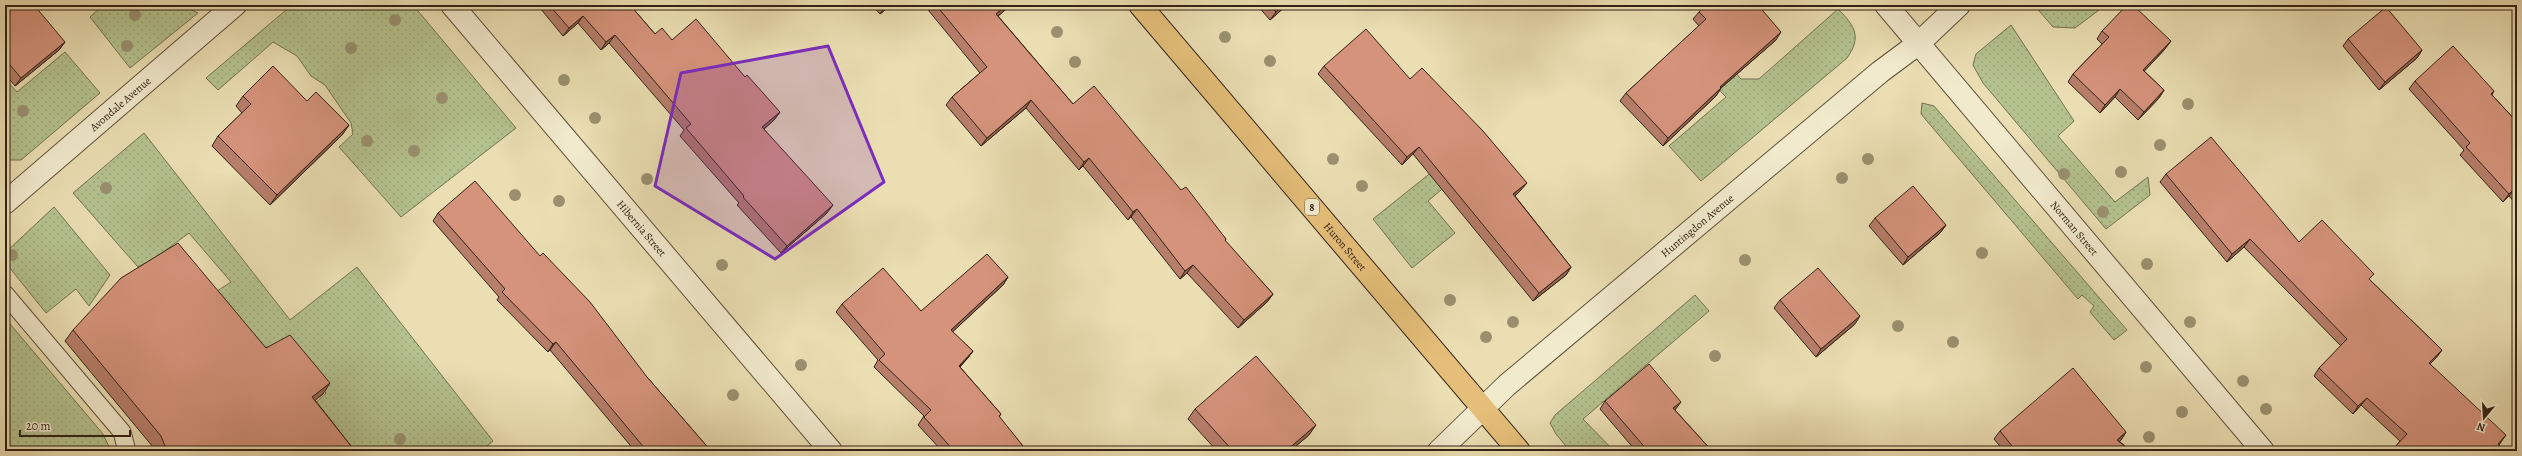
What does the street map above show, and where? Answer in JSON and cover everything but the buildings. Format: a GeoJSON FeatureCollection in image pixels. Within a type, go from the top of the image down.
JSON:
{"type":"FeatureCollection","features":[{"type":"Feature","properties":{"kind":"main road","name":"Huron Street"},"geometry":{"type":"LineString","coordinates":[[1140,5],[1519,451]]}},
{"type":"Feature","properties":{"kind":"street","name":"Avondale Avenue"},"geometry":{"type":"LineString","coordinates":[[5,203],[235,5]]}},
{"type":"Feature","properties":{"kind":"street","name":"Hibernia Street"},"geometry":{"type":"LineString","coordinates":[[452,5],[831,451]]}},
{"type":"Feature","properties":{"kind":"street","name":"Norman Street"},"geometry":{"type":"LineString","coordinates":[[1886,5],[2263,451]]}},
{"type":"Feature","properties":{"kind":"street","name":"Huntingdon Avenue"},"geometry":{"type":"LineString","coordinates":[[1439,451],[1507,385],[1880,72],[1919,43],[1959,5]]}},
{"type":"Feature","properties":{"kind":"lane"},"geometry":{"type":"LineString","coordinates":[[5,294],[122,432],[127,451]]}},
{"type":"Feature","properties":{"kind":"highlighted area"},"geometry":{"type":"Polygon","coordinates":[[[828,46],[884,182],[775,259],[655,186],[681,73],[828,46]]]}},
{"type":"Feature","properties":{"kind":"green space"},"geometry":{"type":"Polygon","coordinates":[[[103,5],[181,5],[198,13],[130,68],[90,17],[103,5]]]}},
{"type":"Feature","properties":{"kind":"green space"},"geometry":{"type":"Polygon","coordinates":[[[292,5],[413,5],[516,128],[401,217],[339,147],[353,134],[351,123],[325,85],[311,76],[297,56],[273,42],[218,90],[206,78],[292,5]]]}},
{"type":"Feature","properties":{"kind":"green space"},"geometry":{"type":"Polygon","coordinates":[[[2102,5],[2099,10],[2075,28],[2053,27],[2035,6],[2102,5]]]}},
{"type":"Feature","properties":{"kind":"green space"},"geometry":{"type":"Polygon","coordinates":[[[1838,9],[1849,21],[1854,32],[1854,44],[1852,51],[1847,58],[1701,181],[1669,146],[1726,97],[1678,47],[1697,29],[1741,79],[1759,79],[1838,9]]]}},
{"type":"Feature","properties":{"kind":"green space"},"geometry":{"type":"Polygon","coordinates":[[[2011,25],[2074,121],[2058,136],[2115,202],[2148,177],[2150,195],[2106,229],[1983,83],[1973,65],[1976,54],[2011,25]]]}},
{"type":"Feature","properties":{"kind":"green space"},"geometry":{"type":"Polygon","coordinates":[[[65,52],[100,93],[21,160],[6,160],[5,79],[17,92],[65,52]]]}},
{"type":"Feature","properties":{"kind":"green space"},"geometry":{"type":"Polygon","coordinates":[[[1922,103],[1934,106],[2127,330],[2114,340],[2090,312],[2094,306],[2082,295],[2078,299],[1921,114],[1922,103]]]}},
{"type":"Feature","properties":{"kind":"green space"},"geometry":{"type":"Polygon","coordinates":[[[144,133],[290,320],[357,267],[493,441],[481,451],[343,451],[309,409],[326,393],[282,341],[258,351],[211,295],[231,282],[189,233],[155,258],[138,267],[73,193],[144,133]]]}},
{"type":"Feature","properties":{"kind":"green space"},"geometry":{"type":"Polygon","coordinates":[[[1448,159],[1460,174],[1428,201],[1455,233],[1412,268],[1373,219],[1448,159]]]}},
{"type":"Feature","properties":{"kind":"green space"},"geometry":{"type":"Polygon","coordinates":[[[54,207],[110,275],[89,306],[76,289],[46,313],[5,262],[5,253],[54,207]]]}},
{"type":"Feature","properties":{"kind":"green space"},"geometry":{"type":"Polygon","coordinates":[[[1695,295],[1709,311],[1583,419],[1614,451],[1570,451],[1556,434],[1550,423],[1555,415],[1695,295]]]}},
{"type":"Feature","properties":{"kind":"green space"},"geometry":{"type":"Polygon","coordinates":[[[5,318],[103,434],[111,451],[5,451],[5,318]]]}}]}
